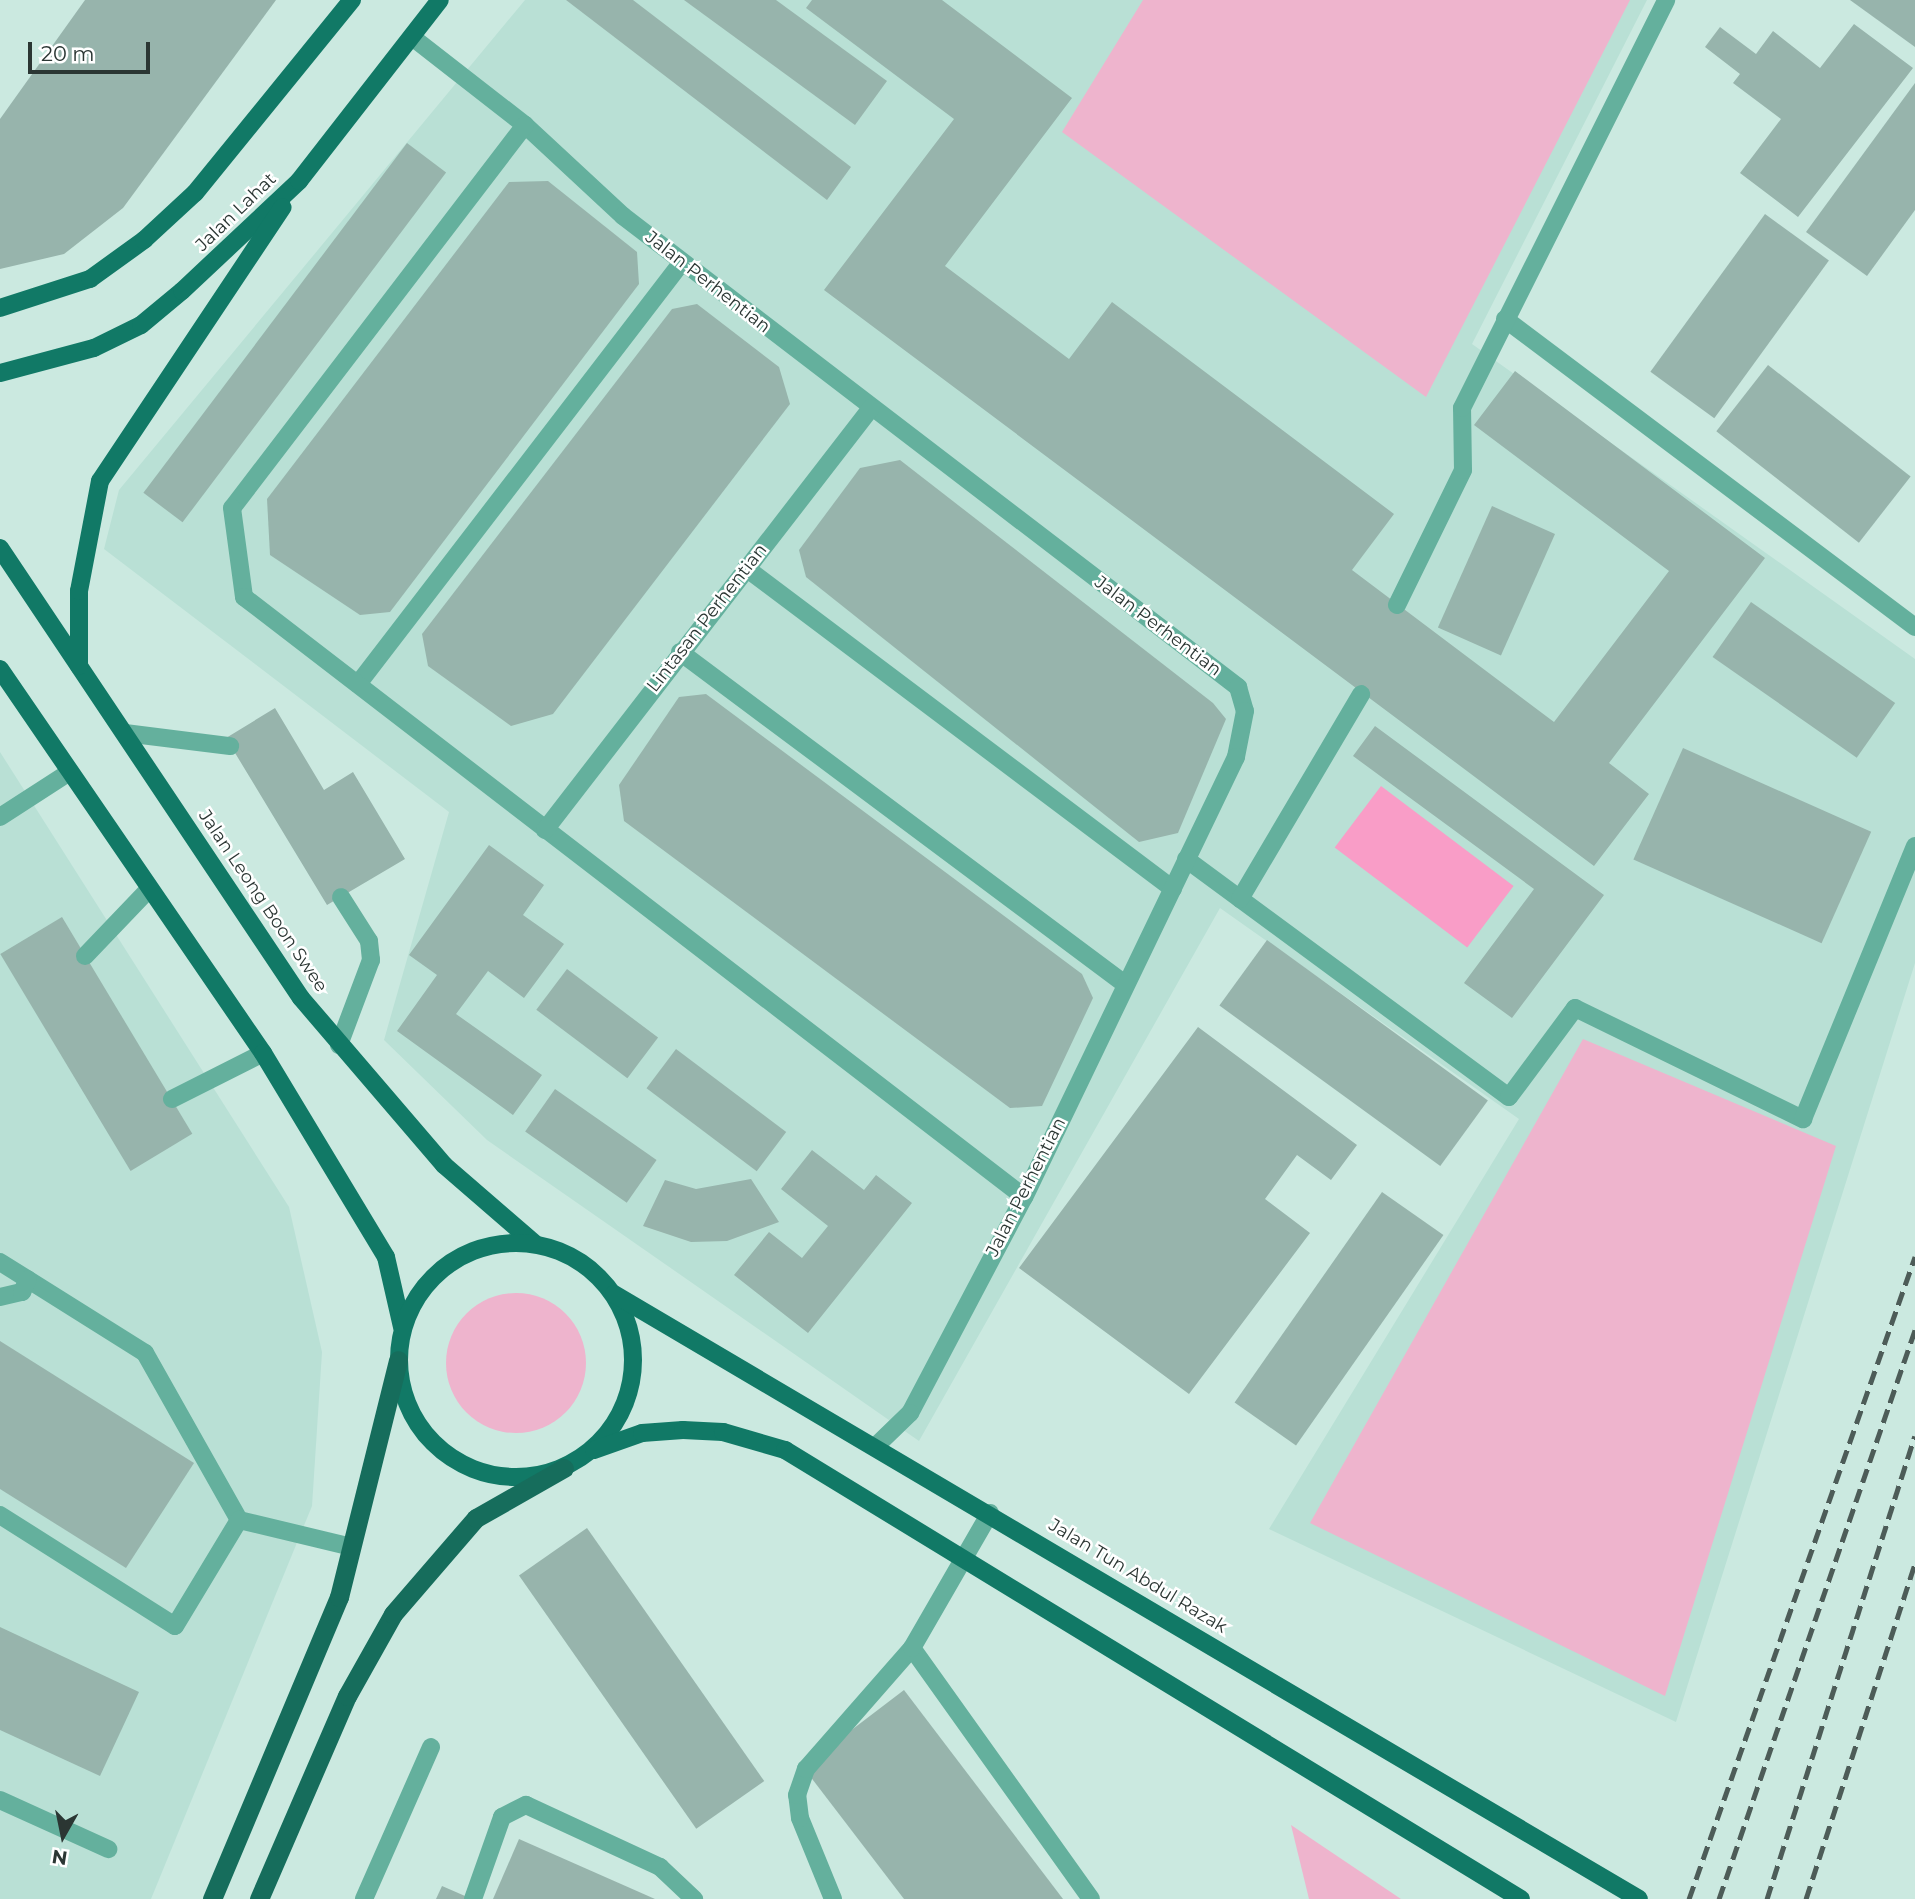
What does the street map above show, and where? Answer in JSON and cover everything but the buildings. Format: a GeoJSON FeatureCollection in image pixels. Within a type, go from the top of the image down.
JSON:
{"type":"FeatureCollection","features":[{"type":"Feature","properties":{"kind":"highway"},"geometry":{"type":"LineString","coordinates":[[212,1899],[339,1597],[398,1360]]}},
{"type":"Feature","properties":{"kind":"highway"},"geometry":{"type":"LineString","coordinates":[[259,1899],[346,1696],[393,1614],[476,1518],[564,1468]]}},
{"type":"Feature","properties":{"kind":"main road"},"geometry":{"type":"LineString","coordinates":[[0,308],[90,279],[144,240],[195,193],[352,0]]}},
{"type":"Feature","properties":{"kind":"main road","name":"Jalan Lahat"},"geometry":{"type":"LineString","coordinates":[[0,373],[94,348],[141,325],[299,181],[440,0]]}},
{"type":"Feature","properties":{"kind":"main road"},"geometry":{"type":"LineString","coordinates":[[79,666],[79,591],[100,481],[299,181]]}},
{"type":"Feature","properties":{"kind":"main road","name":"Jalan Leong Boon Swee"},"geometry":{"type":"LineString","coordinates":[[0,548],[338,1045],[444,1165],[534,1244]]}},
{"type":"Feature","properties":{"kind":"main road"},"geometry":{"type":"LineString","coordinates":[[0,669],[148,890],[263,1053],[386,1257],[402,1327],[398,1360],[402,1393],[438,1449],[499,1477],[564,1468],[594,1450],[642,1433],[683,1430],[723,1432],[785,1450],[962,1562],[1521,1899]]}},
{"type":"Feature","properties":{"kind":"main road"},"geometry":{"type":"LineString","coordinates":[[402,1327],[439,1270],[500,1244],[534,1244],[565,1252],[614,1294],[629,1325],[635,1359],[626,1403],[594,1450]]}},
{"type":"Feature","properties":{"kind":"main road","name":"Jalan Tun Abdul Razak"},"geometry":{"type":"LineString","coordinates":[[614,1294],[877,1445],[1639,1899]]}},
{"type":"Feature","properties":{"kind":"street"},"geometry":{"type":"LineString","coordinates":[[1397,605],[1463,470],[1462,408],[1666,0]]}},
{"type":"Feature","properties":{"kind":"street","name":"Jalan Perhentian"},"geometry":{"type":"LineString","coordinates":[[412,37],[525,125],[682,262],[1238,687],[1244,734],[1173,889],[1024,1197],[910,1413],[877,1445]]}},
{"type":"Feature","properties":{"kind":"street"},"geometry":{"type":"LineString","coordinates":[[525,125],[232,508],[244,597],[1024,1197]]}},
{"type":"Feature","properties":{"kind":"street"},"geometry":{"type":"LineString","coordinates":[[358,684],[682,262]]}},
{"type":"Feature","properties":{"kind":"street"},"geometry":{"type":"LineString","coordinates":[[1505,319],[1915,627]]}},
{"type":"Feature","properties":{"kind":"street","name":"Lintasan Perhentian"},"geometry":{"type":"LineString","coordinates":[[545,830],[871,408]]}},
{"type":"Feature","properties":{"kind":"street"},"geometry":{"type":"LineString","coordinates":[[746,568],[1173,889]]}},
{"type":"Feature","properties":{"kind":"street"},"geometry":{"type":"LineString","coordinates":[[680,652],[1125,984]]}},
{"type":"Feature","properties":{"kind":"street"},"geometry":{"type":"LineString","coordinates":[[1240,899],[1361,694]]}},
{"type":"Feature","properties":{"kind":"street"},"geometry":{"type":"LineString","coordinates":[[125,733],[230,746]]}},
{"type":"Feature","properties":{"kind":"street"},"geometry":{"type":"LineString","coordinates":[[0,817],[68,773]]}},
{"type":"Feature","properties":{"kind":"street"},"geometry":{"type":"LineString","coordinates":[[1186,859],[1509,1097],[1575,1008],[1803,1119],[1915,846]]}},
{"type":"Feature","properties":{"kind":"street"},"geometry":{"type":"LineString","coordinates":[[85,956],[148,890]]}},
{"type":"Feature","properties":{"kind":"street"},"geometry":{"type":"LineString","coordinates":[[338,1045],[371,960],[369,942],[341,897]]}},
{"type":"Feature","properties":{"kind":"street"},"geometry":{"type":"LineString","coordinates":[[172,1099],[263,1053]]}},
{"type":"Feature","properties":{"kind":"street"},"geometry":{"type":"LineString","coordinates":[[0,1262],[145,1353],[239,1520],[352,1547]]}},
{"type":"Feature","properties":{"kind":"street"},"geometry":{"type":"LineString","coordinates":[[0,1297],[22,1293],[28,1279]]}},
{"type":"Feature","properties":{"kind":"street"},"geometry":{"type":"LineString","coordinates":[[833,1899],[797,1795],[826,1739],[912,1648],[990,1513]]}},
{"type":"Feature","properties":{"kind":"street"},"geometry":{"type":"LineString","coordinates":[[0,1515],[175,1626],[239,1520]]}},
{"type":"Feature","properties":{"kind":"street"},"geometry":{"type":"LineString","coordinates":[[912,1648],[1091,1899]]}},
{"type":"Feature","properties":{"kind":"street"},"geometry":{"type":"LineString","coordinates":[[363,1899],[431,1747]]}},
{"type":"Feature","properties":{"kind":"street"},"geometry":{"type":"LineString","coordinates":[[0,1800],[108,1849]]}},
{"type":"Feature","properties":{"kind":"street"},"geometry":{"type":"LineString","coordinates":[[473,1899],[502,1817],[526,1805],[660,1867],[684,1895]]}},
{"type":"Feature","properties":{"kind":"shaded area"},"geometry":{"type":"Polygon","coordinates":[[[525,0],[1647,0],[1472,344],[1915,659],[1915,963],[1676,1722],[1269,1529],[1519,1119],[1220,908],[919,1441],[487,1140],[384,1040],[449,812],[104,549],[119,490],[525,0]]]}},
{"type":"Feature","properties":{"kind":"shaded area"},"geometry":{"type":"Polygon","coordinates":[[[1143,0],[1630,0],[1426,397],[1062,132],[1143,0]]]}},
{"type":"Feature","properties":{"kind":"shaded area"},"geometry":{"type":"Polygon","coordinates":[[[0,752],[289,1207],[322,1352],[312,1506],[151,1899],[0,1899],[0,752]]]}},
{"type":"Feature","properties":{"kind":"shaded area"},"geometry":{"type":"Polygon","coordinates":[[[1381,786],[1514,886],[1467,947],[1335,847],[1381,786]]]}},
{"type":"Feature","properties":{"kind":"shaded area"},"geometry":{"type":"Polygon","coordinates":[[[1583,1039],[1836,1146],[1665,1696],[1310,1523],[1583,1039]]]}},
{"type":"Feature","properties":{"kind":"shaded area"},"geometry":{"type":"Polygon","coordinates":[[[516,1293],[543,1299],[565,1314],[580,1336],[586,1363],[580,1390],[565,1412],[543,1427],[516,1433],[489,1427],[467,1412],[452,1390],[446,1363],[452,1336],[467,1314],[489,1299],[516,1293]]]}},
{"type":"Feature","properties":{"kind":"shaded area"},"geometry":{"type":"Polygon","coordinates":[[[1291,1825],[1401,1899],[1309,1899],[1291,1825]]]}},
{"type":"Feature","properties":{"kind":"railway"},"geometry":{"type":"LineString","coordinates":[[1689,1899],[1915,1257]]}},
{"type":"Feature","properties":{"kind":"railway"},"geometry":{"type":"LineString","coordinates":[[1719,1899],[1915,1330]]}},
{"type":"Feature","properties":{"kind":"railway"},"geometry":{"type":"LineString","coordinates":[[1767,1899],[1915,1436]]}},
{"type":"Feature","properties":{"kind":"railway"},"geometry":{"type":"LineString","coordinates":[[1806,1899],[1915,1564]]}}]}
